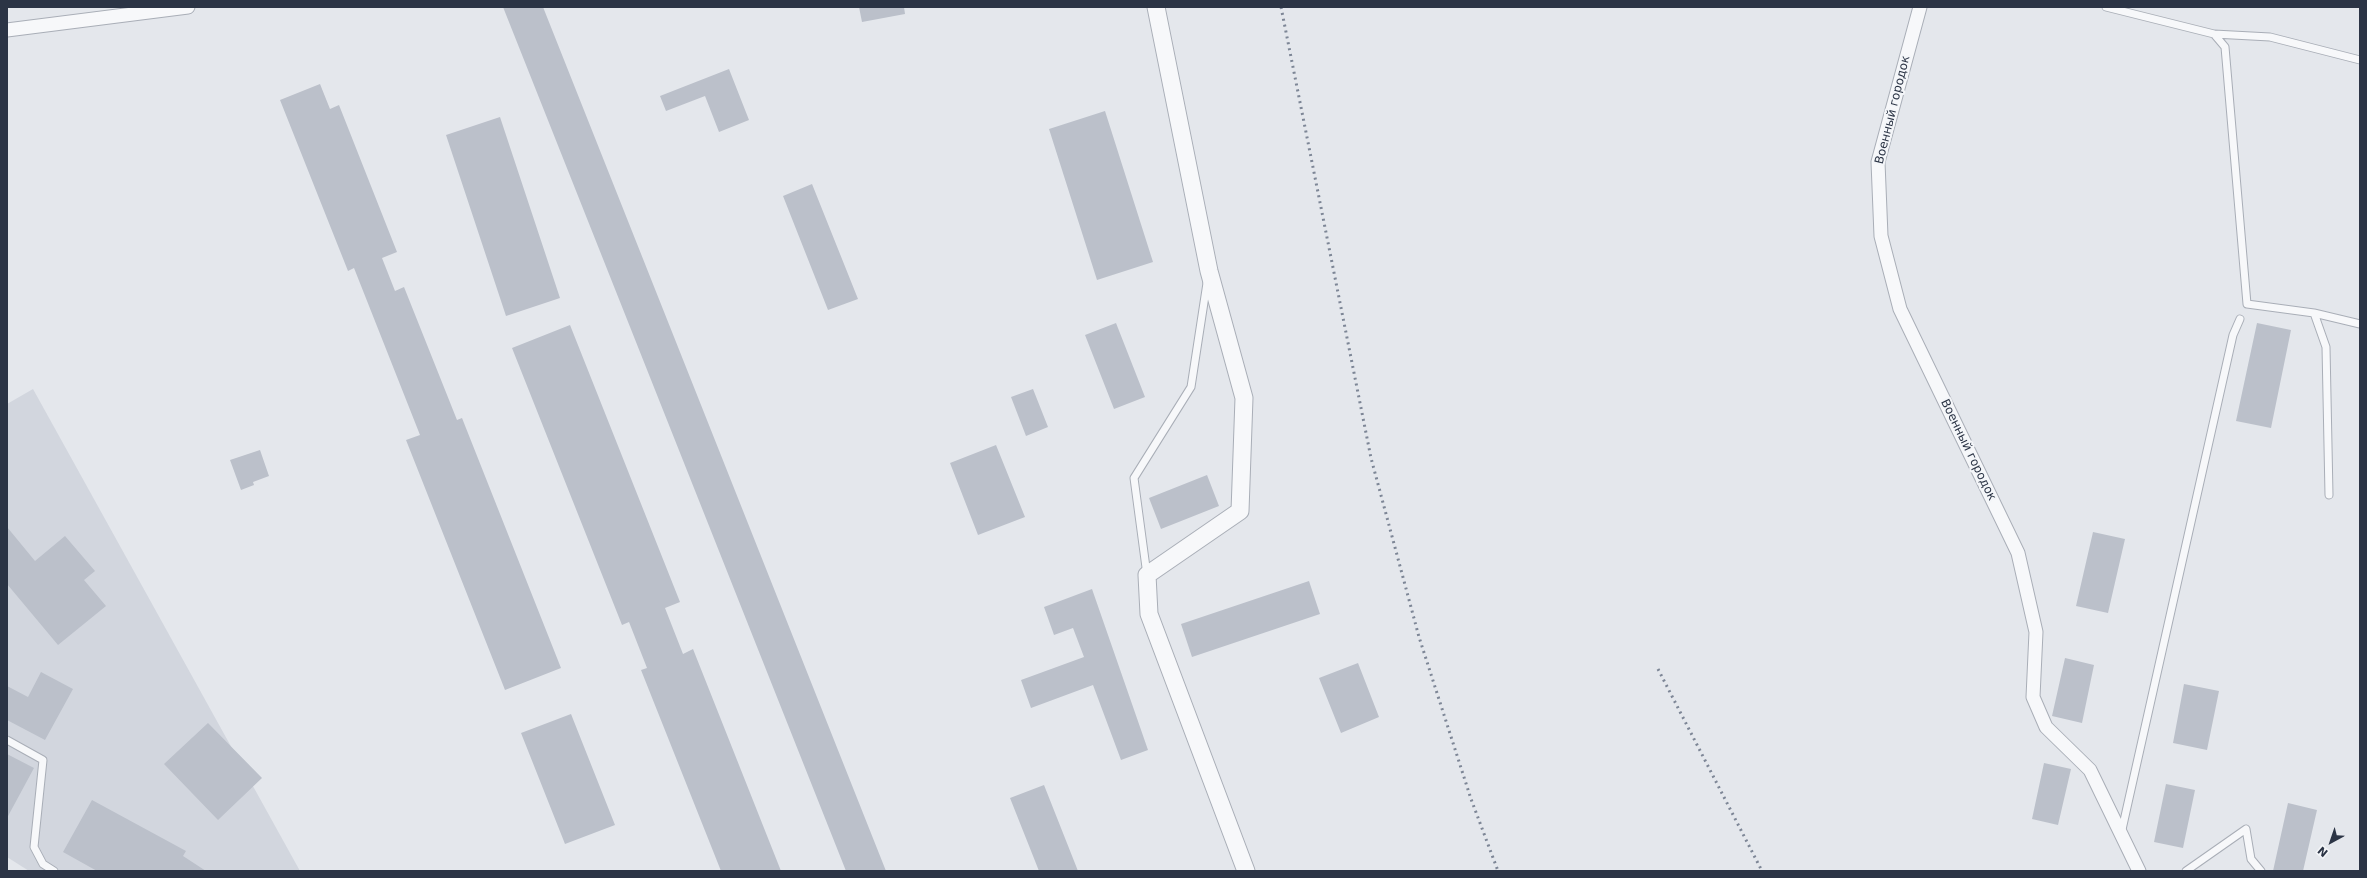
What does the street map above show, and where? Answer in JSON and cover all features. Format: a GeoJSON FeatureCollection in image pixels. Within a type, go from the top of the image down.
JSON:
{"type":"FeatureCollection","features":[{"type":"Feature","properties":{"kind":"street"},"geometry":{"type":"LineString","coordinates":[[7,30],[94,12],[188,7]]}},
{"type":"Feature","properties":{"kind":"street"},"geometry":{"type":"LineString","coordinates":[[1156,7],[1209,271],[1244,398],[1240,511],[1147,575],[1149,614],[1246,871]]}},
{"type":"Feature","properties":{"kind":"street","name":"Военный городок"},"geometry":{"type":"LineString","coordinates":[[1920,7],[1878,162],[1882,236],[1900,309],[2018,553],[2036,632],[2033,697],[2046,727],[2090,770],[2139,871]]}},
{"type":"Feature","properties":{"kind":"lane"},"geometry":{"type":"LineString","coordinates":[[2106,7],[2214,34],[2270,37],[2360,60]]}},
{"type":"Feature","properties":{"kind":"lane"},"geometry":{"type":"LineString","coordinates":[[2214,34],[2225,47],[2248,304],[2314,313],[2360,324]]}},
{"type":"Feature","properties":{"kind":"lane"},"geometry":{"type":"LineString","coordinates":[[1147,575],[1134,478],[1191,387],[1209,271]]}},
{"type":"Feature","properties":{"kind":"lane"},"geometry":{"type":"LineString","coordinates":[[2314,313],[2326,347],[2329,495]]}},
{"type":"Feature","properties":{"kind":"lane"},"geometry":{"type":"LineString","coordinates":[[2121,834],[2233,335],[2240,319]]}},
{"type":"Feature","properties":{"kind":"lane"},"geometry":{"type":"LineString","coordinates":[[7,740],[43,760],[34,847],[43,864],[54,871]]}},
{"type":"Feature","properties":{"kind":"lane"},"geometry":{"type":"LineString","coordinates":[[2186,871],[2246,829],[2251,858],[2261,871]]}},
{"type":"Feature","properties":{"kind":"shaded area"},"geometry":{"type":"Polygon","coordinates":[[[33,389],[300,871],[29,871],[7,857],[7,404],[33,389]]]}},
{"type":"Feature","properties":{"kind":"building"},"geometry":{"type":"Polygon","coordinates":[[[503,7],[543,7],[886,871],[846,871],[503,7]]]}},
{"type":"Feature","properties":{"kind":"building"},"geometry":{"type":"Polygon","coordinates":[[[859,7],[904,7],[905,14],[862,22],[859,7]]]}},
{"type":"Feature","properties":{"kind":"building"},"geometry":{"type":"Polygon","coordinates":[[[729,69],[749,120],[719,132],[705,96],[666,111],[660,96],[729,69]]]}},
{"type":"Feature","properties":{"kind":"building"},"geometry":{"type":"Polygon","coordinates":[[[320,84],[330,109],[339,105],[397,252],[382,258],[395,291],[404,287],[457,420],[462,418],[561,668],[505,690],[406,440],[420,435],[354,268],[348,271],[280,100],[320,84]]]}},
{"type":"Feature","properties":{"kind":"building"},"geometry":{"type":"Polygon","coordinates":[[[1105,111],[1153,262],[1097,280],[1049,129],[1105,111]]]}},
{"type":"Feature","properties":{"kind":"building"},"geometry":{"type":"Polygon","coordinates":[[[500,117],[560,298],[506,316],[446,135],[500,117]]]}},
{"type":"Feature","properties":{"kind":"building"},"geometry":{"type":"Polygon","coordinates":[[[812,184],[858,299],[828,310],[783,196],[812,184]]]}},
{"type":"Feature","properties":{"kind":"building"},"geometry":{"type":"Polygon","coordinates":[[[1116,323],[1145,397],[1114,409],[1085,335],[1116,323]]]}},
{"type":"Feature","properties":{"kind":"building"},"geometry":{"type":"Polygon","coordinates":[[[2257,323],[2291,330],[2271,428],[2236,421],[2257,323]]]}},
{"type":"Feature","properties":{"kind":"building"},"geometry":{"type":"Polygon","coordinates":[[[570,325],[680,602],[665,608],[683,654],[693,649],[781,871],[721,871],[641,670],[647,668],[629,622],[622,625],[512,348],[570,325]]]}},
{"type":"Feature","properties":{"kind":"building"},"geometry":{"type":"Polygon","coordinates":[[[1033,389],[1048,427],[1026,436],[1011,397],[1033,389]]]}},
{"type":"Feature","properties":{"kind":"building"},"geometry":{"type":"Polygon","coordinates":[[[996,445],[1025,517],[978,535],[950,463],[996,445]]]}},
{"type":"Feature","properties":{"kind":"building"},"geometry":{"type":"Polygon","coordinates":[[[260,450],[269,476],[253,482],[254,485],[241,490],[230,460],[260,450]]]}},
{"type":"Feature","properties":{"kind":"building"},"geometry":{"type":"Polygon","coordinates":[[[1207,475],[1219,506],[1161,529],[1149,498],[1207,475]]]}},
{"type":"Feature","properties":{"kind":"building"},"geometry":{"type":"Polygon","coordinates":[[[7,527],[35,561],[65,536],[95,571],[84,580],[106,606],[58,645],[7,584],[7,527]]]}},
{"type":"Feature","properties":{"kind":"building"},"geometry":{"type":"Polygon","coordinates":[[[2093,532],[2125,539],[2108,613],[2076,606],[2093,532]]]}},
{"type":"Feature","properties":{"kind":"building"},"geometry":{"type":"Polygon","coordinates":[[[1309,581],[1320,614],[1192,657],[1181,624],[1309,581]]]}},
{"type":"Feature","properties":{"kind":"building"},"geometry":{"type":"Polygon","coordinates":[[[1092,589],[1148,750],[1121,760],[1093,685],[1031,708],[1021,680],[1084,657],[1073,628],[1054,635],[1044,607],[1092,589]]]}},
{"type":"Feature","properties":{"kind":"building"},"geometry":{"type":"Polygon","coordinates":[[[2065,658],[2094,665],[2082,723],[2052,716],[2065,658]]]}},
{"type":"Feature","properties":{"kind":"building"},"geometry":{"type":"Polygon","coordinates":[[[1358,663],[1379,717],[1341,733],[1319,678],[1358,663]]]}},
{"type":"Feature","properties":{"kind":"building"},"geometry":{"type":"Polygon","coordinates":[[[41,672],[73,689],[45,740],[7,720],[7,686],[28,697],[41,672]]]}},
{"type":"Feature","properties":{"kind":"building"},"geometry":{"type":"Polygon","coordinates":[[[2184,684],[2219,691],[2207,750],[2173,743],[2184,684]]]}},
{"type":"Feature","properties":{"kind":"building"},"geometry":{"type":"Polygon","coordinates":[[[571,714],[615,825],[565,844],[521,733],[571,714]]]}},
{"type":"Feature","properties":{"kind":"building"},"geometry":{"type":"Polygon","coordinates":[[[208,723],[262,778],[218,820],[164,764],[208,723]]]}},
{"type":"Feature","properties":{"kind":"building"},"geometry":{"type":"Polygon","coordinates":[[[7,754],[34,768],[7,818],[7,754]]]}},
{"type":"Feature","properties":{"kind":"building"},"geometry":{"type":"Polygon","coordinates":[[[2044,763],[2071,769],[2058,825],[2032,819],[2044,763]]]}},
{"type":"Feature","properties":{"kind":"building"},"geometry":{"type":"Polygon","coordinates":[[[2166,784],[2195,790],[2183,848],[2154,842],[2166,784]]]}},
{"type":"Feature","properties":{"kind":"building"},"geometry":{"type":"Polygon","coordinates":[[[1044,785],[1078,871],[1039,871],[1010,798],[1044,785]]]}},
{"type":"Feature","properties":{"kind":"building"},"geometry":{"type":"Polygon","coordinates":[[[92,800],[186,851],[183,856],[206,871],[97,871],[63,852],[92,800]]]}},
{"type":"Feature","properties":{"kind":"building"},"geometry":{"type":"Polygon","coordinates":[[[2288,803],[2317,810],[2303,871],[2273,871],[2288,803]]]}},
{"type":"Feature","properties":{"kind":"railway"},"geometry":{"type":"LineString","coordinates":[[1281,7],[1371,458],[1419,637],[1471,799],[1498,871]]}},
{"type":"Feature","properties":{"kind":"railway"},"geometry":{"type":"LineString","coordinates":[[1658,669],[1762,871]]}}]}
